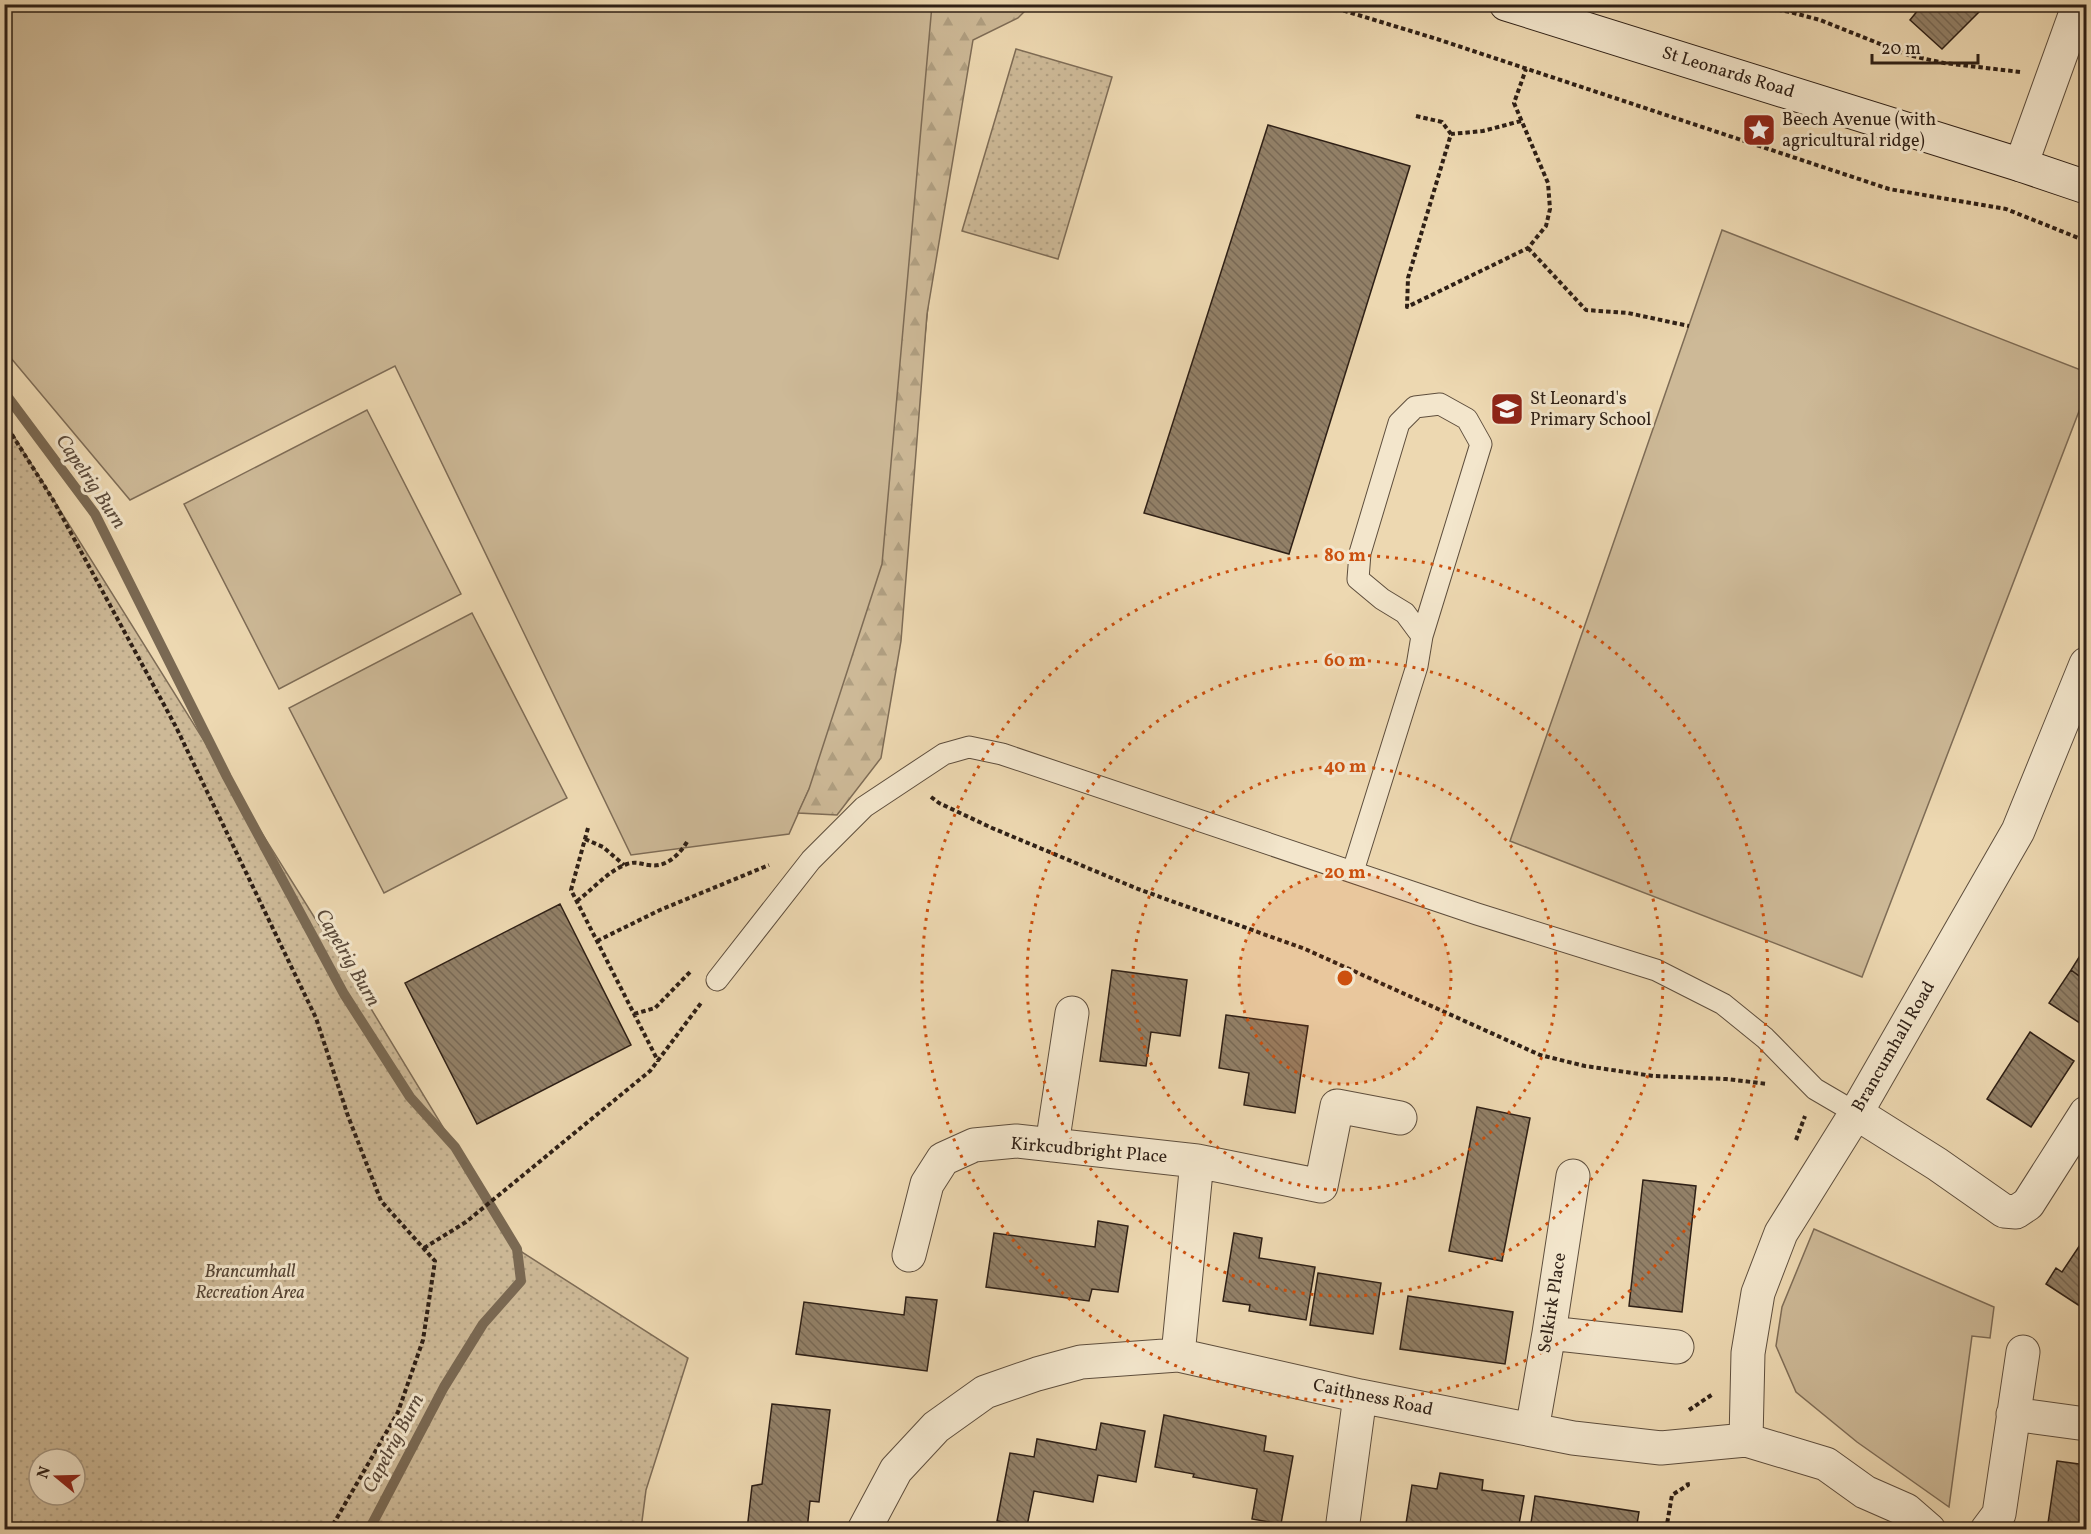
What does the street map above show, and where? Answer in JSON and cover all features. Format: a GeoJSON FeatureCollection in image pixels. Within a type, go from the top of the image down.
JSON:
{"type":"FeatureCollection","features":[{"type":"Feature","properties":{"kind":"street","name":"St Leonards Road"},"geometry":{"type":"LineString","coordinates":[[1506,4],[2086,187]]}},
{"type":"Feature","properties":{"kind":"street"},"geometry":{"type":"LineString","coordinates":[[2021,165],[2079,4]]}},
{"type":"Feature","properties":{"kind":"street","name":"Brancumhall Road"},"geometry":{"type":"LineString","coordinates":[[1746,1440],[1748,1353],[1758,1293],[1780,1233],[1856,1113],[2018,831],[2086,664]]}},
{"type":"Feature","properties":{"kind":"street"},"geometry":{"type":"LineString","coordinates":[[1052,1145],[1072,1013]]}},
{"type":"Feature","properties":{"kind":"street","name":"Kirkcudbright Place"},"geometry":{"type":"LineString","coordinates":[[909,1255],[927,1184],[944,1159],[974,1145],[1016,1141],[1197,1161],[1322,1186],[1337,1106],[1400,1118]]}},
{"type":"Feature","properties":{"kind":"street"},"geometry":{"type":"LineString","coordinates":[[1856,1113],[2004,1211],[2016,1212],[2028,1204],[2086,1113]]}},
{"type":"Feature","properties":{"kind":"street"},"geometry":{"type":"LineString","coordinates":[[1178,1355],[1197,1161]]}},
{"type":"Feature","properties":{"kind":"street","name":"Selkirk Place"},"geometry":{"type":"LineString","coordinates":[[1532,1430],[1573,1176]]}},
{"type":"Feature","properties":{"kind":"street"},"geometry":{"type":"LineString","coordinates":[[1549,1333],[1677,1347]]}},
{"type":"Feature","properties":{"kind":"street"},"geometry":{"type":"LineString","coordinates":[[1987,1530],[1999,1514],[2023,1352]]}},
{"type":"Feature","properties":{"kind":"street","name":"Caithness Road"},"geometry":{"type":"LineString","coordinates":[[864,1530],[896,1470],[936,1427],[985,1392],[1081,1362],[1178,1355],[1360,1396],[1573,1438],[1661,1448],[1746,1440],[1826,1464],[1866,1492],[1906,1510],[1929,1530]]}},
{"type":"Feature","properties":{"kind":"street"},"geometry":{"type":"LineString","coordinates":[[1342,1530],[1360,1396]]}},
{"type":"Feature","properties":{"kind":"street"},"geometry":{"type":"LineString","coordinates":[[2013,1414],[2086,1425]]}},
{"type":"Feature","properties":{"kind":"lane"},"geometry":{"type":"LineString","coordinates":[[1353,872],[1417,666],[1422,636],[1481,444],[1467,419],[1440,404],[1415,407],[1400,423],[1360,553],[1358,579],[1382,599],[1405,613],[1422,636]]}},
{"type":"Feature","properties":{"kind":"lane"},"geometry":{"type":"LineString","coordinates":[[717,980],[812,860],[864,807],[944,754],[969,747],[1002,754],[1477,914],[1656,970],[1723,1004],[1766,1038],[1815,1089],[1856,1113]]}},
{"type":"Feature","properties":{"kind":"path"},"geometry":{"type":"LineString","coordinates":[[1322,4],[1437,39],[1889,189],[2006,209],[2086,241]]}},
{"type":"Feature","properties":{"kind":"path"},"geometry":{"type":"LineString","coordinates":[[1748,4],[1820,20],[1908,55],[1944,63],[2051,78]]}},
{"type":"Feature","properties":{"kind":"path"},"geometry":{"type":"LineString","coordinates":[[1790,12],[1796,4]]}},
{"type":"Feature","properties":{"kind":"path"},"geometry":{"type":"LineString","coordinates":[[1451,134],[1408,278],[1407,307],[1528,248],[1546,226],[1550,209],[1548,183],[1514,103],[1526,69]]}},
{"type":"Feature","properties":{"kind":"path"},"geometry":{"type":"LineString","coordinates":[[1416,116],[1442,122],[1451,134]]}},
{"type":"Feature","properties":{"kind":"path"},"geometry":{"type":"LineString","coordinates":[[1451,134],[1483,131],[1521,121]]}},
{"type":"Feature","properties":{"kind":"path"},"geometry":{"type":"LineString","coordinates":[[1528,248],[1586,310],[1628,313],[1689,326]]}},
{"type":"Feature","properties":{"kind":"path"},"geometry":{"type":"LineString","coordinates":[[4,422],[52,498],[186,748],[316,1018],[348,1116],[381,1201],[435,1261],[423,1340],[398,1412],[330,1530]]}},
{"type":"Feature","properties":{"kind":"path"},"geometry":{"type":"LineString","coordinates":[[908,778],[939,803],[992,828],[1138,889],[1305,949],[1540,1055],[1585,1066],[1653,1077],[1726,1079],[1815,1089]]}},
{"type":"Feature","properties":{"kind":"path"},"geometry":{"type":"LineString","coordinates":[[588,828],[571,890],[658,1061]]}},
{"type":"Feature","properties":{"kind":"path"},"geometry":{"type":"LineString","coordinates":[[585,839],[603,848],[624,865]]}},
{"type":"Feature","properties":{"kind":"path"},"geometry":{"type":"LineString","coordinates":[[577,901],[609,874],[624,865],[637,861],[651,866],[673,860],[687,842]]}},
{"type":"Feature","properties":{"kind":"path"},"geometry":{"type":"LineString","coordinates":[[597,941],[660,910],[774,862]]}},
{"type":"Feature","properties":{"kind":"path"},"geometry":{"type":"LineString","coordinates":[[424,1248],[466,1221],[650,1071],[717,980]]}},
{"type":"Feature","properties":{"kind":"green space"},"geometry":{"type":"Polygon","coordinates":[[[4,5],[958,5],[900,586],[789,834],[631,855],[395,366],[130,500],[5,351],[4,5]]]}},
{"type":"Feature","properties":{"kind":"green space"},"geometry":{"type":"Polygon","coordinates":[[[932,5],[1031,5],[1018,18],[973,40],[927,314],[901,641],[881,758],[837,815],[798,813],[809,789],[882,564],[932,5]]]}},
{"type":"Feature","properties":{"kind":"green space"},"geometry":{"type":"Polygon","coordinates":[[[1016,49],[1112,77],[1058,259],[962,231],[1016,49]]]}},
{"type":"Feature","properties":{"kind":"green space"},"geometry":{"type":"Polygon","coordinates":[[[1722,230],[2086,372],[2086,393],[1862,977],[1510,841],[1722,230]]]}},
{"type":"Feature","properties":{"kind":"green space"},"geometry":{"type":"Polygon","coordinates":[[[367,410],[461,594],[279,689],[184,504],[367,410]]]}},
{"type":"Feature","properties":{"kind":"green space","name":"Brancumhall Recreation Area"},"geometry":{"type":"Polygon","coordinates":[[[5,422],[356,984],[517,1249],[688,1358],[646,1490],[641,1529],[5,1529],[5,422]]]}},
{"type":"Feature","properties":{"kind":"green space"},"geometry":{"type":"Polygon","coordinates":[[[472,613],[567,798],[384,893],[289,708],[472,613]]]}},
{"type":"Feature","properties":{"kind":"green space"},"geometry":{"type":"Polygon","coordinates":[[[1814,1229],[1994,1307],[1990,1338],[1972,1336],[1949,1507],[1857,1442],[1796,1392],[1776,1346],[1782,1307],[1814,1229]]]}},
{"type":"Feature","properties":{"kind":"building"},"geometry":{"type":"Polygon","coordinates":[[[1923,4],[1981,4],[1984,7],[1942,49],[1910,20],[1923,4]]]}},
{"type":"Feature","properties":{"kind":"building"},"geometry":{"type":"Polygon","coordinates":[[[1268,125],[1410,166],[1289,554],[1144,513],[1268,125]]]}},
{"type":"Feature","properties":{"kind":"building"},"geometry":{"type":"Polygon","coordinates":[[[560,904],[631,1045],[477,1124],[405,983],[560,904]]]}},
{"type":"Feature","properties":{"kind":"building"},"geometry":{"type":"Polygon","coordinates":[[[2086,946],[2086,981],[2071,970],[2086,946]]]}},
{"type":"Feature","properties":{"kind":"building"},"geometry":{"type":"Polygon","coordinates":[[[1112,970],[1187,980],[1180,1036],[1151,1032],[1146,1066],[1100,1061],[1112,970]]]}},
{"type":"Feature","properties":{"kind":"building"},"geometry":{"type":"Polygon","coordinates":[[[2071,970],[2086,981],[2086,1027],[2049,1003],[2071,970]]]}},
{"type":"Feature","properties":{"kind":"building"},"geometry":{"type":"Polygon","coordinates":[[[1226,1015],[1308,1026],[1295,1113],[1244,1105],[1249,1073],[1219,1068],[1226,1015]]]}},
{"type":"Feature","properties":{"kind":"building"},"geometry":{"type":"Polygon","coordinates":[[[2030,1032],[2074,1061],[2031,1127],[1987,1099],[2030,1032]]]}},
{"type":"Feature","properties":{"kind":"building"},"geometry":{"type":"Polygon","coordinates":[[[1477,1107],[1530,1118],[1502,1261],[1449,1251],[1477,1107]]]}},
{"type":"Feature","properties":{"kind":"building"},"geometry":{"type":"Polygon","coordinates":[[[1643,1180],[1696,1186],[1682,1312],[1629,1306],[1643,1180]]]}},
{"type":"Feature","properties":{"kind":"building"},"geometry":{"type":"Polygon","coordinates":[[[1098,1221],[1128,1226],[1118,1292],[1092,1289],[1089,1301],[986,1287],[994,1233],[1095,1247],[1098,1221]]]}},
{"type":"Feature","properties":{"kind":"building"},"geometry":{"type":"Polygon","coordinates":[[[1234,1233],[1262,1238],[1259,1258],[1315,1267],[1306,1320],[1249,1311],[1250,1305],[1223,1301],[1234,1233]]]}},
{"type":"Feature","properties":{"kind":"building"},"geometry":{"type":"Polygon","coordinates":[[[2086,1236],[2086,1310],[2046,1284],[2056,1268],[2062,1272],[2086,1236]]]}},
{"type":"Feature","properties":{"kind":"building"},"geometry":{"type":"Polygon","coordinates":[[[1318,1273],[1381,1283],[1373,1334],[1310,1325],[1318,1273]]]}},
{"type":"Feature","properties":{"kind":"building"},"geometry":{"type":"Polygon","coordinates":[[[1408,1296],[1513,1312],[1505,1364],[1400,1349],[1408,1296]]]}},
{"type":"Feature","properties":{"kind":"building"},"geometry":{"type":"Polygon","coordinates":[[[906,1297],[937,1300],[927,1371],[796,1354],[804,1302],[904,1315],[906,1297]]]}},
{"type":"Feature","properties":{"kind":"building"},"geometry":{"type":"Polygon","coordinates":[[[772,1404],[830,1410],[819,1502],[810,1501],[807,1530],[747,1530],[752,1486],[762,1484],[772,1404]]]}},
{"type":"Feature","properties":{"kind":"building"},"geometry":{"type":"Polygon","coordinates":[[[1164,1415],[1266,1436],[1264,1451],[1293,1456],[1281,1524],[1252,1519],[1257,1489],[1155,1467],[1164,1415]]]}},
{"type":"Feature","properties":{"kind":"building"},"geometry":{"type":"Polygon","coordinates":[[[1101,1423],[1145,1431],[1136,1482],[1098,1475],[1093,1502],[1034,1491],[1027,1526],[997,1521],[1010,1453],[1034,1457],[1037,1439],[1096,1450],[1101,1423]]]}},
{"type":"Feature","properties":{"kind":"building"},"geometry":{"type":"Polygon","coordinates":[[[2057,1461],[2086,1465],[2086,1530],[2047,1530],[2057,1461]]]}},
{"type":"Feature","properties":{"kind":"building"},"geometry":{"type":"Polygon","coordinates":[[[1440,1473],[1483,1480],[1482,1490],[1524,1496],[1518,1530],[1436,1528],[1436,1530],[1405,1530],[1412,1485],[1437,1489],[1440,1473]]]}},
{"type":"Feature","properties":{"kind":"building"},"geometry":{"type":"Polygon","coordinates":[[[1535,1496],[1639,1512],[1636,1530],[1530,1530],[1535,1496]]]}},
{"type":"Feature","properties":{"kind":"waterway","name":"Capelrig Burn"},"geometry":{"type":"LineString","coordinates":[[4,392],[95,514],[227,777],[344,994],[410,1097],[455,1147],[517,1249],[521,1281],[483,1324],[444,1387],[369,1530]]}},
{"type":"Feature","properties":{"kind":"place","name":"Beech Avenue (with agricultural ridge)"},"geometry":{"type":"Point","coordinates":[1759,130]}},
{"type":"Feature","properties":{"kind":"place","name":"St Leonard's Primary School"},"geometry":{"type":"Point","coordinates":[1507,409]}}]}
